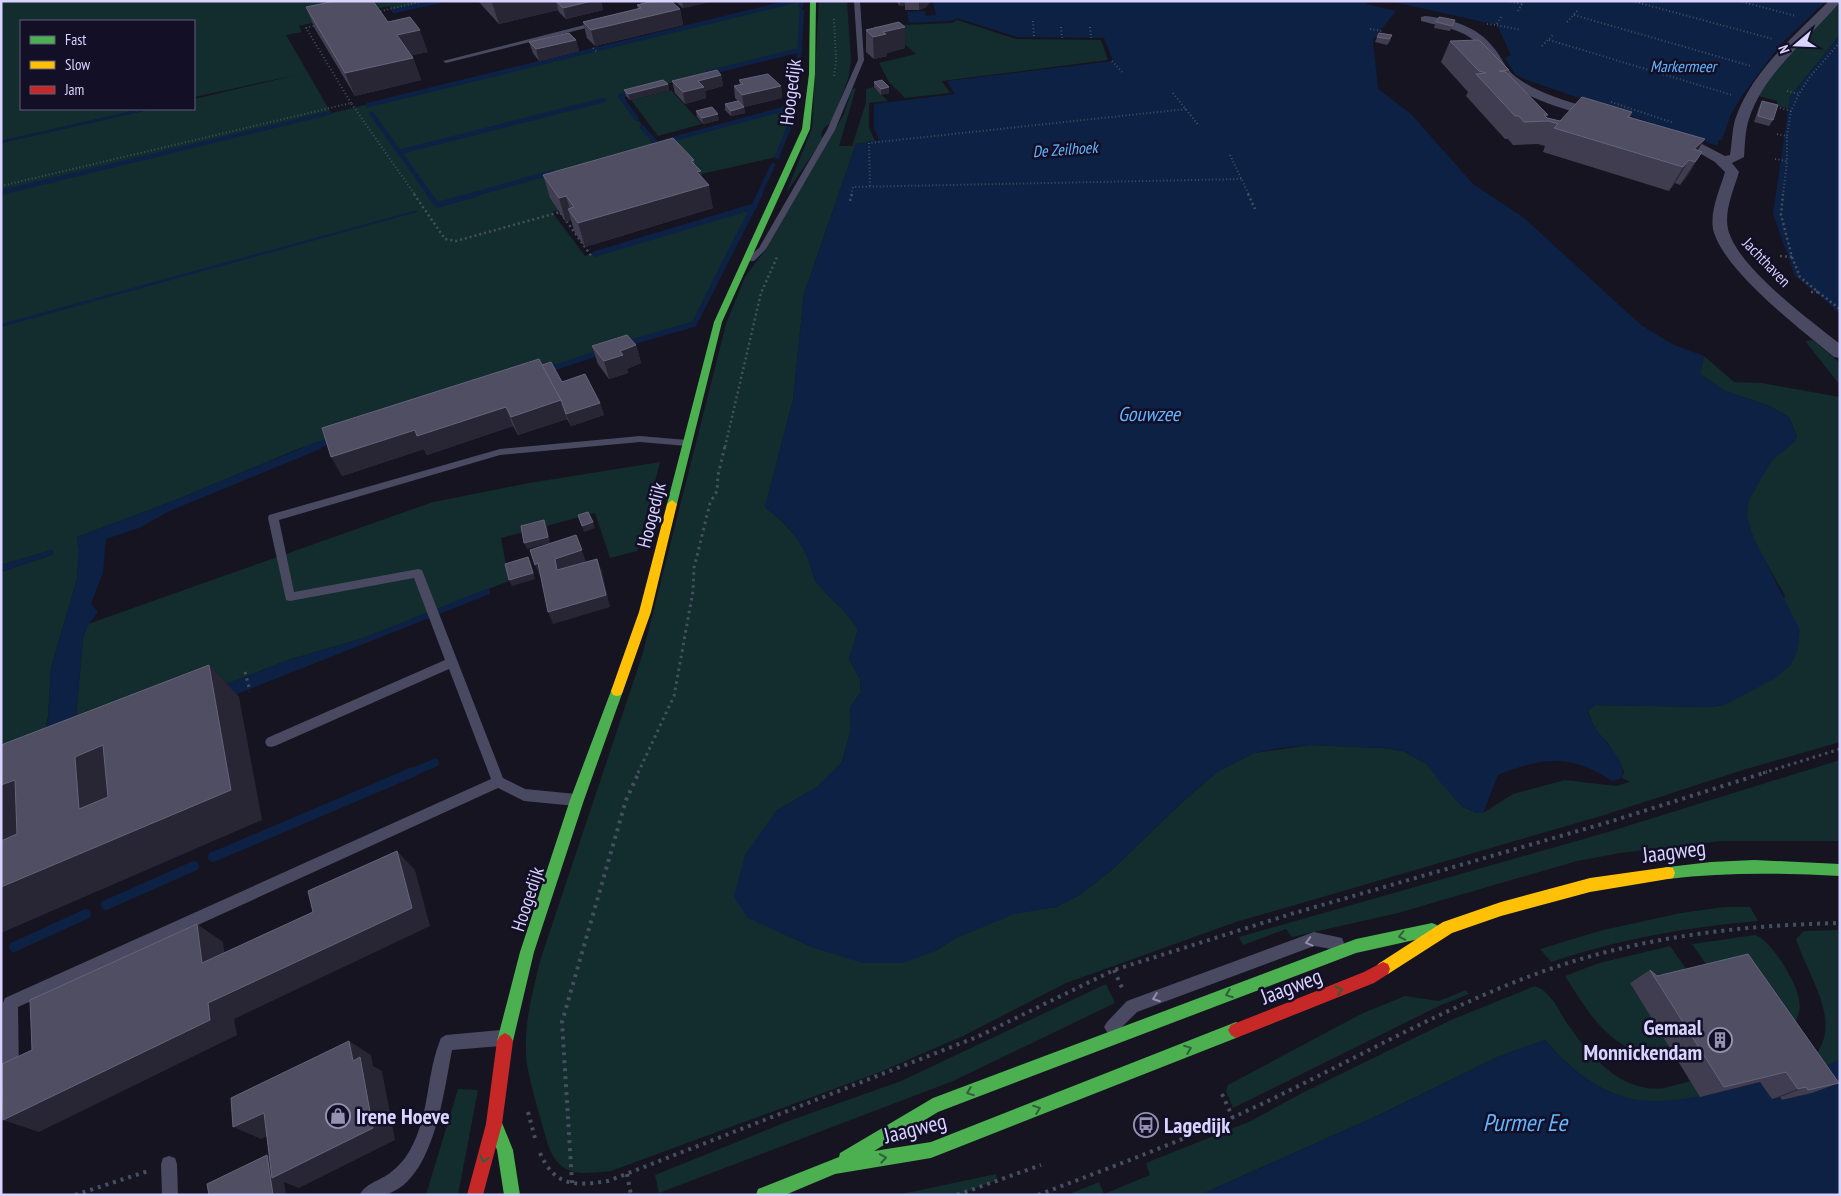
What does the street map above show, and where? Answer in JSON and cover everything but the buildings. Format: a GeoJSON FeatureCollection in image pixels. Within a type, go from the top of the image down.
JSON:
{"type":"FeatureCollection","features":[{"type":"Feature","properties":{"kind":"street","name":"Hoogedijk"},"geometry":{"type":"LineString","coordinates":[[475,1195],[494,1124],[505,1038],[528,952],[577,800],[644,612],[718,322],[806,129],[812,74],[813,1]]}},
{"type":"Feature","properties":{"kind":"street"},"geometry":{"type":"LineString","coordinates":[[1658,134],[1703,149],[1724,161],[1737,157],[1742,118],[1755,94],[1795,42],[1835,1]]}},
{"type":"Feature","properties":{"kind":"street"},"geometry":{"type":"LineString","coordinates":[[1425,19],[1448,22],[1463,29],[1488,47],[1505,75],[1529,89],[1566,105],[1612,120]]}},
{"type":"Feature","properties":{"kind":"street"},"geometry":{"type":"LineString","coordinates":[[1555,116],[1566,105]]}},
{"type":"Feature","properties":{"kind":"street","name":"Jachthaven"},"geometry":{"type":"LineString","coordinates":[[1724,161],[1732,172],[1724,197],[1721,228],[1728,246],[1754,278],[1840,353]]}},
{"type":"Feature","properties":{"kind":"street","name":"Jaagweg"},"geometry":{"type":"LineString","coordinates":[[764,1195],[835,1166],[931,1150],[1368,978],[1448,927],[1501,909],[1581,888],[1652,874],[1700,868],[1752,866],[1837,868]]}},
{"type":"Feature","properties":{"kind":"street"},"geometry":{"type":"LineString","coordinates":[[835,1166],[933,1106],[1356,946],[1448,927]]}},
{"type":"Feature","properties":{"kind":"street"},"geometry":{"type":"LineString","coordinates":[[494,1124],[505,1150],[512,1195]]}},
{"type":"Feature","properties":{"kind":"lane"},"geometry":{"type":"LineString","coordinates":[[741,268],[762,250],[840,113],[853,76],[861,60],[857,1]]}},
{"type":"Feature","properties":{"kind":"lane"},"geometry":{"type":"LineString","coordinates":[[446,60],[610,21]]}},
{"type":"Feature","properties":{"kind":"lane"},"geometry":{"type":"LineString","coordinates":[[577,800],[524,795],[498,782],[418,573],[290,597],[272,518],[500,452],[640,439],[687,443]]}},
{"type":"Feature","properties":{"kind":"lane"},"geometry":{"type":"LineString","coordinates":[[271,742],[452,662]]}},
{"type":"Feature","properties":{"kind":"lane"},"geometry":{"type":"LineString","coordinates":[[11,1089],[10,1003],[498,782]]}},
{"type":"Feature","properties":{"kind":"lane","name":"Jaagweg"},"geometry":{"type":"LineString","coordinates":[[1097,1043],[1132,1006],[1314,939],[1356,946]]}},
{"type":"Feature","properties":{"kind":"lane"},"geometry":{"type":"LineString","coordinates":[[368,1195],[386,1186],[411,1164],[424,1136],[446,1043],[505,1038]]}},
{"type":"Feature","properties":{"kind":"lane"},"geometry":{"type":"LineString","coordinates":[[170,1164],[170,1195]]}},
{"type":"Feature","properties":{"kind":"path"},"geometry":{"type":"LineString","coordinates":[[369,14],[424,1]]}},
{"type":"Feature","properties":{"kind":"path"},"geometry":{"type":"LineString","coordinates":[[1507,1],[1522,4]]}},
{"type":"Feature","properties":{"kind":"path"},"geometry":{"type":"LineString","coordinates":[[1518,11],[1524,1]]}},
{"type":"Feature","properties":{"kind":"path"},"geometry":{"type":"LineString","coordinates":[[1632,1],[1774,40]]}},
{"type":"Feature","properties":{"kind":"path"},"geometry":{"type":"LineString","coordinates":[[1739,1],[1797,16]]}},
{"type":"Feature","properties":{"kind":"path"},"geometry":{"type":"LineString","coordinates":[[1567,22],[1579,9]]}},
{"type":"Feature","properties":{"kind":"path"},"geometry":{"type":"LineString","coordinates":[[833,80],[836,61],[834,13]]}},
{"type":"Feature","properties":{"kind":"path"},"geometry":{"type":"LineString","coordinates":[[1574,15],[1757,68]]}},
{"type":"Feature","properties":{"kind":"path"},"geometry":{"type":"LineString","coordinates":[[1501,17],[1496,26],[1520,30]]}},
{"type":"Feature","properties":{"kind":"path"},"geometry":{"type":"LineString","coordinates":[[1033,21],[1034,37]]}},
{"type":"Feature","properties":{"kind":"path"},"geometry":{"type":"LineString","coordinates":[[324,24],[306,28],[350,103],[446,239],[456,241],[560,212],[592,257]]}},
{"type":"Feature","properties":{"kind":"path"},"geometry":{"type":"LineString","coordinates":[[1061,27],[1062,38]]}},
{"type":"Feature","properties":{"kind":"path"},"geometry":{"type":"LineString","coordinates":[[1090,27],[1092,38]]}},
{"type":"Feature","properties":{"kind":"path"},"geometry":{"type":"LineString","coordinates":[[1370,28],[1382,31]]}},
{"type":"Feature","properties":{"kind":"path"},"geometry":{"type":"LineString","coordinates":[[1542,46],[1554,34]]}},
{"type":"Feature","properties":{"kind":"path"},"geometry":{"type":"LineString","coordinates":[[1548,40],[1736,96]]}},
{"type":"Feature","properties":{"kind":"path"},"geometry":{"type":"LineString","coordinates":[[1840,42],[1809,78],[1798,94],[1791,111],[1787,136],[1787,162],[1781,215],[1792,257],[1800,276],[1840,309]]}},
{"type":"Feature","properties":{"kind":"path"},"geometry":{"type":"LineString","coordinates":[[593,48],[598,52]]}},
{"type":"Feature","properties":{"kind":"path"},"geometry":{"type":"LineString","coordinates":[[1112,61],[1122,72]]}},
{"type":"Feature","properties":{"kind":"path"},"geometry":{"type":"LineString","coordinates":[[1787,91],[1798,94]]}},
{"type":"Feature","properties":{"kind":"path"},"geometry":{"type":"LineString","coordinates":[[1173,93],[1199,126]]}},
{"type":"Feature","properties":{"kind":"path"},"geometry":{"type":"LineString","coordinates":[[1,186],[350,103]]}},
{"type":"Feature","properties":{"kind":"path"},"geometry":{"type":"LineString","coordinates":[[1780,108],[1791,111]]}},
{"type":"Feature","properties":{"kind":"path"},"geometry":{"type":"LineString","coordinates":[[870,186],[869,143],[1186,109]]}},
{"type":"Feature","properties":{"kind":"path"},"geometry":{"type":"LineString","coordinates":[[1777,134],[1787,136]]}},
{"type":"Feature","properties":{"kind":"path"},"geometry":{"type":"LineString","coordinates":[[1230,154],[1255,209]]}},
{"type":"Feature","properties":{"kind":"path"},"geometry":{"type":"LineString","coordinates":[[1775,159],[1787,162]]}},
{"type":"Feature","properties":{"kind":"path"},"geometry":{"type":"LineString","coordinates":[[850,201],[852,187],[1242,179]]}},
{"type":"Feature","properties":{"kind":"path"},"geometry":{"type":"LineString","coordinates":[[572,1183],[562,1022],[626,800],[674,696],[693,591],[694,568],[710,502],[717,491],[718,475],[761,294],[780,250]]}},
{"type":"Feature","properties":{"kind":"path"},"geometry":{"type":"LineString","coordinates":[[1780,256],[1792,257]]}},
{"type":"Feature","properties":{"kind":"path"},"geometry":{"type":"LineString","coordinates":[[1811,292],[1818,292]]}},
{"type":"Feature","properties":{"kind":"path"},"geometry":{"type":"LineString","coordinates":[[245,672],[250,691]]}},
{"type":"Feature","properties":{"kind":"path"},"geometry":{"type":"LineString","coordinates":[[1038,1195],[1233,1118],[1378,1046],[1545,971],[1610,951],[1692,935],[1753,926],[1840,924]]}},
{"type":"Feature","properties":{"kind":"path"},"geometry":{"type":"LineString","coordinates":[[1114,970],[1125,993]]}},
{"type":"Feature","properties":{"kind":"path"},"geometry":{"type":"LineString","coordinates":[[1222,1094],[1233,1118]]}},
{"type":"Feature","properties":{"kind":"path"},"geometry":{"type":"LineString","coordinates":[[526,1103],[545,1168],[558,1180],[585,1184],[608,1181],[627,1174],[630,1195]]}},
{"type":"Feature","properties":{"kind":"path"},"geometry":{"type":"LineString","coordinates":[[75,1195],[170,1164]]}},
{"type":"Feature","properties":{"kind":"path"},"geometry":{"type":"LineString","coordinates":[[957,1195],[1041,1165]]}},
{"type":"Feature","properties":{"kind":"green space"},"geometry":{"type":"Polygon","coordinates":[[[1,1],[440,1],[394,11],[389,6],[299,26],[302,32],[286,35],[330,111],[110,166],[801,1],[800,50],[620,96],[657,144],[787,108],[795,112],[777,157],[701,174],[694,167],[552,212],[585,256],[755,206],[694,324],[460,393],[298,449],[176,500],[77,537],[79,550],[77,579],[51,668],[48,717],[39,758],[1,773],[1,572],[54,554],[52,550],[1,565],[1,143],[148,110],[195,110],[195,99],[296,75],[195,97],[195,20],[20,20],[20,110],[137,110],[1,141],[1,1]]]}},
{"type":"Feature","properties":{"kind":"green space"},"geometry":{"type":"Polygon","coordinates":[[[819,1],[847,1],[851,61],[849,76],[832,122],[824,128],[821,134],[823,139],[786,193],[812,128],[819,1]]]}},
{"type":"Feature","properties":{"kind":"green space"},"geometry":{"type":"Polygon","coordinates":[[[1838,1],[1840,35],[1790,97],[1789,109],[1777,106],[1777,101],[1759,96],[1788,52],[1838,1]]]}},
{"type":"Feature","properties":{"kind":"green space"},"geometry":{"type":"Polygon","coordinates":[[[957,20],[1016,39],[1101,40],[1108,60],[942,81],[950,93],[905,98],[889,82],[879,63],[916,54],[902,42],[877,47],[874,26],[952,23],[957,20]]]}},
{"type":"Feature","properties":{"kind":"green space"},"geometry":{"type":"Polygon","coordinates":[[[873,87],[888,101],[869,103],[869,128],[875,141],[856,144],[804,294],[793,400],[765,507],[795,536],[808,557],[817,583],[849,617],[858,630],[849,659],[860,679],[861,692],[850,708],[851,729],[842,762],[817,787],[776,811],[782,933],[814,948],[935,951],[954,939],[1014,913],[1056,907],[1081,894],[1114,868],[1180,804],[1217,772],[1254,753],[1310,745],[1383,748],[1403,751],[1427,764],[1463,807],[1477,813],[1483,813],[1513,794],[1565,780],[1616,786],[1630,782],[1622,778],[1624,771],[1607,742],[1595,730],[1588,710],[1595,705],[1708,707],[1724,705],[1785,596],[1752,534],[1747,509],[1754,486],[1767,466],[1797,437],[1789,417],[1767,405],[1725,391],[1700,374],[1704,356],[1734,382],[1761,383],[1840,397],[1840,742],[1743,770],[1601,816],[1236,922],[1066,983],[963,1036],[880,1072],[611,1171],[581,1173],[565,1169],[553,1156],[548,1145],[532,1089],[526,1056],[529,1014],[541,958],[642,656],[726,324],[745,277],[766,249],[844,114],[852,89],[856,88],[839,146],[852,146],[866,103],[866,89],[873,87]]]}},
{"type":"Feature","properties":{"kind":"green space"},"geometry":{"type":"Polygon","coordinates":[[[671,90],[702,124],[658,136],[631,100],[671,90]]]}},
{"type":"Feature","properties":{"kind":"green space"},"geometry":{"type":"Polygon","coordinates":[[[1813,340],[1840,363],[1840,385],[1805,341],[1813,340]]]}},
{"type":"Feature","properties":{"kind":"green space"},"geometry":{"type":"Polygon","coordinates":[[[660,462],[637,551],[610,558],[595,513],[501,538],[509,581],[361,639],[288,660],[167,707],[74,740],[83,638],[88,624],[433,502],[529,483],[660,462]]]}},
{"type":"Feature","properties":{"kind":"green space"},"geometry":{"type":"Polygon","coordinates":[[[1840,760],[1840,841],[1722,841],[1620,853],[1577,861],[1398,913],[1292,937],[1286,929],[1243,945],[1239,937],[1608,832],[1840,760]]]}},
{"type":"Feature","properties":{"kind":"green space"},"geometry":{"type":"Polygon","coordinates":[[[1724,907],[1750,907],[1758,921],[1653,935],[1551,962],[1540,949],[1603,930],[1681,913],[1724,907]]]}},
{"type":"Feature","properties":{"kind":"green space"},"geometry":{"type":"Polygon","coordinates":[[[1840,930],[1840,1060],[1826,1066],[1817,1053],[1823,1040],[1826,1026],[1824,1011],[1796,939],[1804,931],[1840,930]]]}},
{"type":"Feature","properties":{"kind":"green space"},"geometry":{"type":"Polygon","coordinates":[[[1755,935],[1769,945],[1783,963],[1794,984],[1800,1007],[1798,1017],[1793,1026],[1710,970],[1692,944],[1755,935]]]}},
{"type":"Feature","properties":{"kind":"green space"},"geometry":{"type":"Polygon","coordinates":[[[1670,946],[1686,969],[1632,981],[1634,985],[1632,986],[1669,1046],[1658,1049],[1664,1058],[1630,1048],[1616,1040],[1594,1018],[1565,976],[1599,963],[1670,946]]]}},
{"type":"Feature","properties":{"kind":"green space"},"geometry":{"type":"Polygon","coordinates":[[[1106,984],[1115,1003],[953,1081],[659,1193],[655,1175],[786,1122],[901,1081],[1106,984]]]}},
{"type":"Feature","properties":{"kind":"green space"},"geometry":{"type":"Polygon","coordinates":[[[1535,986],[1549,996],[1583,1045],[1619,1078],[1648,1088],[1664,1088],[1691,1081],[1700,1097],[1663,1102],[1641,1101],[1609,1092],[1581,1075],[1556,1053],[1545,1040],[1500,1056],[1379,1115],[1200,1195],[1067,1195],[1099,1182],[1104,1194],[1150,1175],[1146,1163],[1251,1121],[1304,1092],[1451,1020],[1535,986]]]}},
{"type":"Feature","properties":{"kind":"green space"},"geometry":{"type":"Polygon","coordinates":[[[1466,990],[1469,994],[1441,1005],[1233,1108],[1226,1091],[1228,1085],[1363,1013],[1405,996],[1439,1001],[1466,990]]]}},
{"type":"Feature","properties":{"kind":"green space"},"geometry":{"type":"Polygon","coordinates":[[[458,1089],[478,1090],[458,1195],[426,1195],[458,1089]]]}},
{"type":"Feature","properties":{"kind":"green space"},"geometry":{"type":"Polygon","coordinates":[[[996,1174],[997,1180],[958,1195],[897,1195],[996,1174]]]}},
{"type":"Feature","properties":{"kind":"water","name":"Gouwzee"},"geometry":{"type":"Polygon","coordinates":[[[933,1],[1367,1],[1366,4],[1396,11],[1373,40],[1378,89],[1411,114],[1473,184],[1523,217],[1641,325],[1672,344],[1704,356],[1700,374],[1725,391],[1767,405],[1789,417],[1797,438],[1772,460],[1749,500],[1747,516],[1752,534],[1800,630],[1797,652],[1791,665],[1774,679],[1724,705],[1708,707],[1595,705],[1588,710],[1591,719],[1620,761],[1622,778],[1612,781],[1597,772],[1570,762],[1556,761],[1529,765],[1498,775],[1483,813],[1477,813],[1463,807],[1440,782],[1427,764],[1403,751],[1383,748],[1310,745],[1254,753],[1217,772],[1180,804],[1114,868],[1081,894],[1056,907],[1014,914],[954,939],[935,951],[903,963],[863,963],[814,948],[748,918],[734,897],[745,855],[776,811],[817,787],[842,762],[851,729],[850,708],[861,692],[860,679],[849,659],[858,630],[849,617],[817,583],[795,535],[765,507],[793,400],[804,294],[856,144],[879,140],[874,128],[874,104],[955,94],[947,81],[1113,61],[1104,38],[1017,37],[957,18],[951,21],[909,23],[907,12],[925,11],[926,16],[936,15],[933,1]]]}},
{"type":"Feature","properties":{"kind":"water","name":"Markermeer"},"geometry":{"type":"Polygon","coordinates":[[[1389,1],[1826,1],[1780,45],[1742,96],[1731,114],[1722,140],[1718,140],[1718,146],[1524,79],[1515,74],[1505,58],[1511,55],[1497,25],[1389,1]]]}},
{"type":"Feature","properties":{"kind":"water"},"geometry":{"type":"Polygon","coordinates":[[[1840,35],[1840,315],[1831,305],[1795,276],[1773,214],[1790,97],[1840,35]]]}},
{"type":"Feature","properties":{"kind":"water"},"geometry":{"type":"Polygon","coordinates":[[[137,110],[148,110],[1,143],[1,141],[137,110]]]}},
{"type":"Feature","properties":{"kind":"water"},"geometry":{"type":"Polygon","coordinates":[[[330,111],[333,114],[1,195],[1,190],[330,111]]]}},
{"type":"Feature","properties":{"kind":"water"},"geometry":{"type":"Polygon","coordinates":[[[417,210],[417,212],[1,327],[1,324],[417,210]]]}},
{"type":"Feature","properties":{"kind":"water"},"geometry":{"type":"Polygon","coordinates":[[[176,500],[177,507],[139,528],[106,539],[103,572],[91,604],[98,612],[89,624],[83,638],[74,739],[167,707],[288,660],[361,639],[489,588],[490,594],[100,748],[39,758],[48,719],[51,668],[77,579],[79,550],[77,537],[176,500]]]}},
{"type":"Feature","properties":{"kind":"water"},"geometry":{"type":"Polygon","coordinates":[[[52,550],[54,554],[1,572],[1,565],[52,550]]]}},
{"type":"Feature","properties":{"kind":"water","name":"Purmer Ee"},"geometry":{"type":"Polygon","coordinates":[[[1545,1040],[1570,1066],[1595,1084],[1619,1095],[1644,1100],[1697,1097],[1760,1082],[1782,1100],[1812,1093],[1826,1066],[1840,1060],[1840,1195],[1200,1195],[1379,1115],[1500,1056],[1545,1040]]]}},
{"type":"Feature","properties":{"kind":"waterway"},"geometry":{"type":"LineString","coordinates":[[394,11],[440,1]]}},
{"type":"Feature","properties":{"kind":"waterway"},"geometry":{"type":"LineString","coordinates":[[368,105],[795,1]]}},
{"type":"Feature","properties":{"kind":"waterway"},"geometry":{"type":"LineString","coordinates":[[801,1],[801,6]]}},
{"type":"Feature","properties":{"kind":"waterway"},"geometry":{"type":"LineString","coordinates":[[799,50],[802,11]]}},
{"type":"Feature","properties":{"kind":"waterway"},"geometry":{"type":"LineString","coordinates":[[707,73],[799,50]]}},
{"type":"Feature","properties":{"kind":"waterway"},"geometry":{"type":"LineString","coordinates":[[798,71],[799,50]]}},
{"type":"Feature","properties":{"kind":"waterway"},"geometry":{"type":"LineString","coordinates":[[635,92],[620,96],[637,119]]}},
{"type":"Feature","properties":{"kind":"waterway"},"geometry":{"type":"LineString","coordinates":[[399,152],[604,100]]}},
{"type":"Feature","properties":{"kind":"waterway"},"geometry":{"type":"LineString","coordinates":[[666,141],[787,108],[795,112],[777,157]]}},
{"type":"Feature","properties":{"kind":"waterway"},"geometry":{"type":"LineString","coordinates":[[372,114],[399,152]]}},
{"type":"Feature","properties":{"kind":"waterway"},"geometry":{"type":"LineString","coordinates":[[642,127],[657,144]]}},
{"type":"Feature","properties":{"kind":"waterway"},"geometry":{"type":"LineString","coordinates":[[399,152],[430,195]]}},
{"type":"Feature","properties":{"kind":"waterway"},"geometry":{"type":"LineString","coordinates":[[759,195],[773,165]]}},
{"type":"Feature","properties":{"kind":"waterway"},"geometry":{"type":"LineString","coordinates":[[472,195],[553,172]]}},
{"type":"Feature","properties":{"kind":"waterway"},"geometry":{"type":"LineString","coordinates":[[429,194],[437,205],[477,194]]}},
{"type":"Feature","properties":{"kind":"waterway"},"geometry":{"type":"LineString","coordinates":[[754,206],[760,194]]}},
{"type":"Feature","properties":{"kind":"waterway"},"geometry":{"type":"LineString","coordinates":[[595,254],[754,206]]}},
{"type":"Feature","properties":{"kind":"waterway"},"geometry":{"type":"LineString","coordinates":[[625,344],[694,324],[754,206]]}},
{"type":"Feature","properties":{"kind":"waterway"},"geometry":{"type":"LineString","coordinates":[[544,371],[605,351]]}},
{"type":"Feature","properties":{"kind":"waterway"},"geometry":{"type":"LineString","coordinates":[[314,447],[336,438]]}},
{"type":"Feature","properties":{"kind":"waterway"},"geometry":{"type":"LineString","coordinates":[[169,507],[317,446]]}},
{"type":"Feature","properties":{"kind":"waterway"},"geometry":{"type":"LineString","coordinates":[[410,773],[435,763]]}},
{"type":"Feature","properties":{"kind":"waterway"},"geometry":{"type":"LineString","coordinates":[[213,857],[413,772]]}},
{"type":"Feature","properties":{"kind":"waterway"},"geometry":{"type":"LineString","coordinates":[[106,905],[194,866]]}},
{"type":"Feature","properties":{"kind":"waterway"},"geometry":{"type":"LineString","coordinates":[[14,947],[86,914]]}},
{"type":"Feature","properties":{"kind":"traffic: fast"},"geometry":{"type":"LineString","coordinates":[[672,504],[718,322],[806,129],[812,74],[813,1]]}},
{"type":"Feature","properties":{"kind":"traffic: fast"},"geometry":{"type":"LineString","coordinates":[[505,1041],[527,952],[577,800],[617,691]]}},
{"type":"Feature","properties":{"kind":"traffic: fast"},"geometry":{"type":"LineString","coordinates":[[1668,873],[1711,868],[1754,867],[1840,870]]}},
{"type":"Feature","properties":{"kind":"traffic: fast"},"geometry":{"type":"LineString","coordinates":[[846,1159],[933,1106],[1356,946],[1432,930]]}},
{"type":"Feature","properties":{"kind":"traffic: fast"},"geometry":{"type":"LineString","coordinates":[[764,1195],[835,1166],[931,1150],[1236,1030]]}},
{"type":"Feature","properties":{"kind":"traffic: fast"},"geometry":{"type":"LineString","coordinates":[[494,1124],[505,1150],[512,1195]]}},
{"type":"Feature","properties":{"kind":"traffic: slow"},"geometry":{"type":"LineString","coordinates":[[617,691],[645,612],[672,504]]}},
{"type":"Feature","properties":{"kind":"traffic: slow"},"geometry":{"type":"LineString","coordinates":[[1383,969],[1448,927],[1501,909],[1590,885],[1668,873]]}},
{"type":"Feature","properties":{"kind":"traffic: jam"},"geometry":{"type":"LineString","coordinates":[[1236,1030],[1369,978],[1383,969]]}},
{"type":"Feature","properties":{"kind":"traffic: jam"},"geometry":{"type":"LineString","coordinates":[[475,1195],[494,1124],[505,1041]]}},
{"type":"Feature","properties":{"kind":"place","name":"Gemaal Monnickendam"},"geometry":{"type":"Point","coordinates":[1720,1040]}},
{"type":"Feature","properties":{"kind":"place","name":"Irene Hoeve"},"geometry":{"type":"Point","coordinates":[338,1116]}},
{"type":"Feature","properties":{"kind":"place","name":"Lagedijk"},"geometry":{"type":"Point","coordinates":[1146,1125]}},
{"type":"Feature","properties":{"kind":"water label","name":"De Zeilhoek"},"geometry":{"type":"Point","coordinates":[1065,149]}}]}
